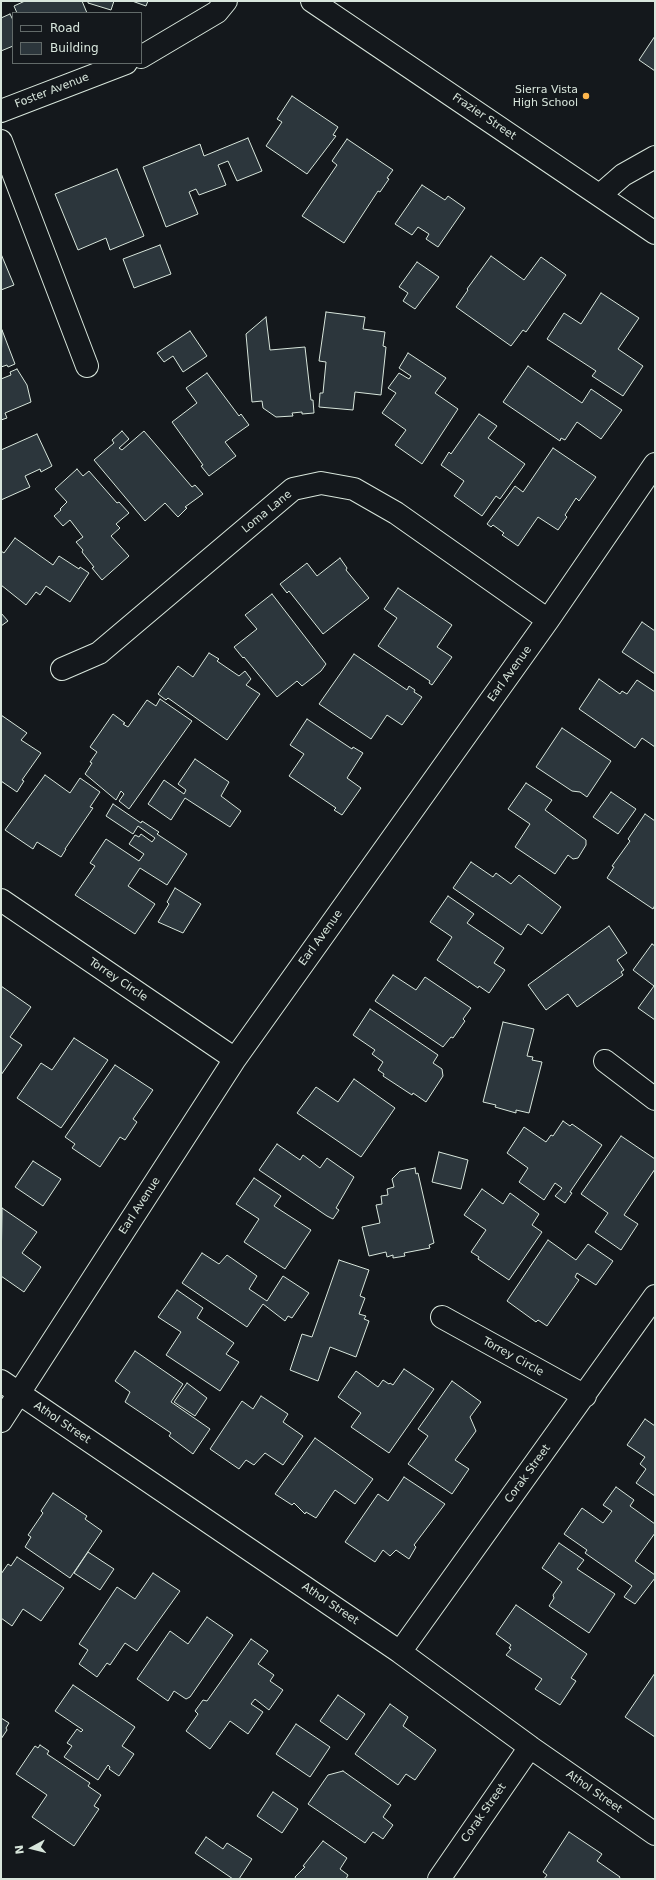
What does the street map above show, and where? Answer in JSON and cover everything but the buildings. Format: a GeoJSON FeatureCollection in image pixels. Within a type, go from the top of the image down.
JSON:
{"type":"FeatureCollection","features":[{"type":"Feature","properties":{"kind":"street"},"geometry":{"type":"LineString","coordinates":[[142,57],[217,12],[226,1]]}},
{"type":"Feature","properties":{"kind":"street","name":"Frazier Street"},"geometry":{"type":"LineString","coordinates":[[312,1],[655,233]]}},
{"type":"Feature","properties":{"kind":"street","name":"Foster Avenue"},"geometry":{"type":"LineString","coordinates":[[1,111],[123,64]]}},
{"type":"Feature","properties":{"kind":"street"},"geometry":{"type":"LineString","coordinates":[[1,142],[87,366]]}},
{"type":"Feature","properties":{"kind":"street"},"geometry":{"type":"LineString","coordinates":[[600,196],[623,175],[655,157]]}},
{"type":"Feature","properties":{"kind":"street","name":"Earl Avenue"},"geometry":{"type":"LineString","coordinates":[[1,1421],[235,1059],[548,620],[655,464]]}},
{"type":"Feature","properties":{"kind":"street","name":"Loma Lane"},"geometry":{"type":"LineString","coordinates":[[62,668],[100,653],[293,489],[321,483],[354,489],[396,513],[548,620]]}},
{"type":"Feature","properties":{"kind":"street","name":"Torrey Circle"},"geometry":{"type":"LineString","coordinates":[[1,900],[235,1059]]}},
{"type":"Feature","properties":{"kind":"street"},"geometry":{"type":"LineString","coordinates":[[605,1061],[655,1099]]}},
{"type":"Feature","properties":{"kind":"street","name":"Corak Street"},"geometry":{"type":"LineString","coordinates":[[400,1652],[585,1396],[655,1296]]}},
{"type":"Feature","properties":{"kind":"street","name":"Torrey Circle"},"geometry":{"type":"LineString","coordinates":[[442,1317],[585,1396]]}},
{"type":"Feature","properties":{"kind":"street","name":"Athol Street"},"geometry":{"type":"LineString","coordinates":[[1,1381],[400,1652],[530,1747],[655,1834]]}},
{"type":"Feature","properties":{"kind":"street","name":"Corak Street"},"geometry":{"type":"LineString","coordinates":[[439,1879],[530,1747]]}},
{"type":"Feature","properties":{"kind":"place","name":"Sierra Vista High School"},"geometry":{"type":"Point","coordinates":[586,96]}}]}
